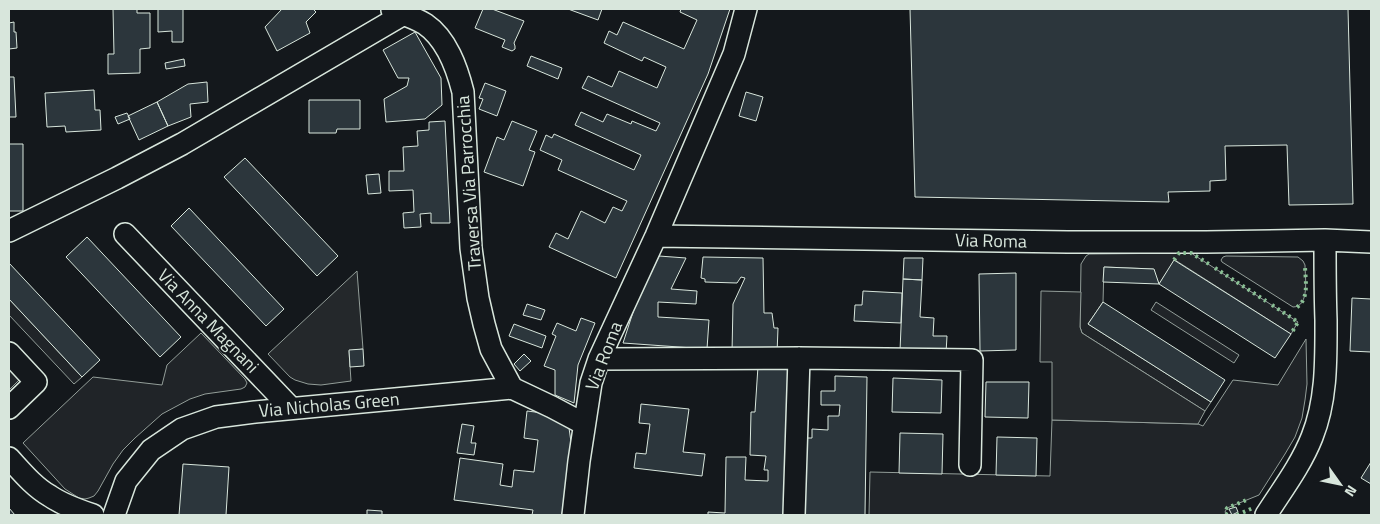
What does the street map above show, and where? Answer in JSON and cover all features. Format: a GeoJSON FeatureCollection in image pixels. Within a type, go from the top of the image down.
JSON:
{"type":"FeatureCollection","features":[{"type":"Feature","properties":{"kind":"street","name":"Via Roma"},"geometry":{"type":"LineString","coordinates":[[573,515],[590,383],[599,359],[656,236],[734,54],[746,9]]}},
{"type":"Feature","properties":{"kind":"street"},"geometry":{"type":"LineString","coordinates":[[9,231],[182,144],[395,11]]}},
{"type":"Feature","properties":{"kind":"street","name":"Traversa Via Parrocchia"},"geometry":{"type":"LineString","coordinates":[[395,11],[425,24],[437,35],[447,49],[459,77],[463,92],[471,248],[478,298],[491,349],[512,388]]}},
{"type":"Feature","properties":{"kind":"street","name":"Via Anna Magnani"},"geometry":{"type":"LineString","coordinates":[[125,234],[291,408]]}},
{"type":"Feature","properties":{"kind":"street","name":"Via Roma"},"geometry":{"type":"LineString","coordinates":[[656,236],[1068,242],[1325,240],[1371,242]]}},
{"type":"Feature","properties":{"kind":"street"},"geometry":{"type":"LineString","coordinates":[[1266,515],[1301,460],[1312,437],[1320,412],[1326,354],[1325,240]]}},
{"type":"Feature","properties":{"kind":"street"},"geometry":{"type":"LineString","coordinates":[[9,353],[36,382],[9,408]]}},
{"type":"Feature","properties":{"kind":"street"},"geometry":{"type":"LineString","coordinates":[[599,359],[799,358],[972,360],[970,466]]}},
{"type":"Feature","properties":{"kind":"street"},"geometry":{"type":"LineString","coordinates":[[794,515],[799,358]]}},
{"type":"Feature","properties":{"kind":"street"},"geometry":{"type":"LineString","coordinates":[[512,388],[584,424]]}},
{"type":"Feature","properties":{"kind":"street","name":"Via Nicholas Green"},"geometry":{"type":"LineString","coordinates":[[114,515],[126,481],[151,450],[182,429],[216,417],[291,408],[512,388]]}},
{"type":"Feature","properties":{"kind":"street"},"geometry":{"type":"LineString","coordinates":[[9,458],[27,478],[48,496],[94,515]]}},
{"type":"Feature","properties":{"kind":"shaded area"},"geometry":{"type":"Polygon","coordinates":[[[1191,253],[1298,322],[1291,334],[1175,260],[1159,284],[1153,269],[1104,267],[1103,302],[1088,324],[1211,402],[1205,411],[1082,333],[1080,327],[1081,264],[1089,254],[1191,253]]]}},
{"type":"Feature","properties":{"kind":"shaded area"},"geometry":{"type":"Polygon","coordinates":[[[1223,257],[1298,257],[1305,265],[1306,284],[1302,302],[1298,306],[1293,307],[1222,262],[1223,257]]]}},
{"type":"Feature","properties":{"kind":"shaded area"},"geometry":{"type":"Polygon","coordinates":[[[357,271],[363,349],[349,351],[351,381],[321,385],[308,384],[290,377],[268,354],[357,271]]]}},
{"type":"Feature","properties":{"kind":"shaded area"},"geometry":{"type":"Polygon","coordinates":[[[1041,291],[1081,292],[1080,327],[1082,333],[1205,411],[1198,424],[1052,420],[1052,362],[1040,362],[1041,291]]]}},
{"type":"Feature","properties":{"kind":"shaded area"},"geometry":{"type":"Polygon","coordinates":[[[9,299],[82,377],[74,384],[9,315],[9,299]]]}},
{"type":"Feature","properties":{"kind":"shaded area"},"geometry":{"type":"Polygon","coordinates":[[[1156,302],[1239,355],[1234,363],[1151,310],[1156,302]]]}},
{"type":"Feature","properties":{"kind":"shaded area"},"geometry":{"type":"Polygon","coordinates":[[[201,333],[245,379],[247,383],[245,387],[205,394],[190,399],[162,414],[123,450],[94,496],[85,499],[79,498],[65,489],[23,443],[93,377],[162,385],[167,365],[201,333]]]}},
{"type":"Feature","properties":{"kind":"shaded area"},"geometry":{"type":"Polygon","coordinates":[[[1306,339],[1307,384],[1302,418],[1295,437],[1259,495],[1227,508],[1225,512],[1227,515],[869,515],[870,472],[1050,476],[1052,420],[1198,424],[1203,426],[1233,380],[1278,385],[1306,339]]]}},
{"type":"Feature","properties":{"kind":"shaded area"},"geometry":{"type":"Polygon","coordinates":[[[9,367],[20,379],[9,390],[9,367]]]}},
{"type":"Feature","properties":{"kind":"building"},"geometry":{"type":"Polygon","coordinates":[[[113,9],[137,9],[137,13],[150,13],[150,48],[140,49],[140,73],[108,74],[108,54],[114,54],[113,9]]]}},
{"type":"Feature","properties":{"kind":"building"},"geometry":{"type":"Polygon","coordinates":[[[158,9],[183,9],[183,42],[172,42],[172,31],[158,32],[158,9]]]}},
{"type":"Feature","properties":{"kind":"building"},"geometry":{"type":"Polygon","coordinates":[[[282,9],[313,9],[316,12],[306,22],[310,33],[277,51],[265,27],[282,9]]]}},
{"type":"Feature","properties":{"kind":"building"},"geometry":{"type":"Polygon","coordinates":[[[483,9],[492,9],[524,21],[514,43],[515,49],[512,51],[502,47],[505,40],[475,28],[483,9]]]}},
{"type":"Feature","properties":{"kind":"building"},"geometry":{"type":"Polygon","coordinates":[[[568,9],[602,9],[598,20],[568,9]]]}},
{"type":"Feature","properties":{"kind":"building"},"geometry":{"type":"Polygon","coordinates":[[[681,9],[730,9],[708,74],[616,278],[549,247],[556,233],[568,239],[581,211],[605,223],[613,207],[622,211],[627,201],[558,170],[562,160],[540,150],[546,135],[552,138],[554,134],[634,170],[641,155],[575,125],[581,112],[603,122],[607,114],[631,124],[632,121],[656,131],[660,123],[582,88],[588,76],[612,87],[619,71],[657,88],[666,67],[644,57],[642,61],[604,43],[609,31],[617,35],[623,22],[684,49],[697,20],[680,12],[681,9]]]}},
{"type":"Feature","properties":{"kind":"building"},"geometry":{"type":"Polygon","coordinates":[[[910,9],[1348,9],[1353,204],[1289,205],[1287,145],[1225,146],[1226,180],[1210,181],[1210,191],[1168,192],[1169,202],[915,197],[910,9]]]}},
{"type":"Feature","properties":{"kind":"building"},"geometry":{"type":"Polygon","coordinates":[[[14,22],[17,48],[9,49],[9,23],[14,22]]]}},
{"type":"Feature","properties":{"kind":"building"},"geometry":{"type":"Polygon","coordinates":[[[415,32],[441,78],[442,105],[425,119],[386,122],[384,99],[407,86],[409,78],[398,78],[383,50],[415,32]]]}},
{"type":"Feature","properties":{"kind":"building"},"geometry":{"type":"Polygon","coordinates":[[[531,56],[562,68],[558,79],[527,66],[531,56]]]}},
{"type":"Feature","properties":{"kind":"building"},"geometry":{"type":"Polygon","coordinates":[[[184,59],[185,66],[166,69],[165,63],[184,59]]]}},
{"type":"Feature","properties":{"kind":"building"},"geometry":{"type":"Polygon","coordinates":[[[9,77],[14,77],[16,117],[9,117],[9,77]]]}},
{"type":"Feature","properties":{"kind":"building"},"geometry":{"type":"Polygon","coordinates":[[[207,82],[208,102],[190,104],[191,117],[168,126],[157,102],[188,84],[207,82]]]}},
{"type":"Feature","properties":{"kind":"building"},"geometry":{"type":"Polygon","coordinates":[[[485,83],[506,91],[497,116],[479,109],[483,99],[479,98],[485,83]]]}},
{"type":"Feature","properties":{"kind":"building"},"geometry":{"type":"Polygon","coordinates":[[[94,90],[95,110],[100,110],[101,130],[66,132],[65,126],[47,127],[45,93],[94,90]]]}},
{"type":"Feature","properties":{"kind":"building"},"geometry":{"type":"Polygon","coordinates":[[[746,92],[763,97],[756,121],[739,116],[746,92]]]}},
{"type":"Feature","properties":{"kind":"building"},"geometry":{"type":"Polygon","coordinates":[[[309,100],[360,100],[360,129],[337,129],[336,133],[309,133],[309,100]]]}},
{"type":"Feature","properties":{"kind":"building"},"geometry":{"type":"Polygon","coordinates":[[[157,102],[168,126],[139,140],[128,116],[157,102]]]}},
{"type":"Feature","properties":{"kind":"building"},"geometry":{"type":"Polygon","coordinates":[[[127,113],[130,119],[118,124],[115,117],[127,113]]]}},
{"type":"Feature","properties":{"kind":"building"},"geometry":{"type":"Polygon","coordinates":[[[445,121],[450,223],[431,223],[431,213],[420,214],[421,227],[404,228],[403,213],[414,212],[413,190],[389,191],[389,171],[404,171],[403,147],[418,146],[417,131],[429,130],[429,122],[445,121]]]}},
{"type":"Feature","properties":{"kind":"building"},"geometry":{"type":"Polygon","coordinates":[[[512,121],[537,131],[529,150],[535,152],[523,186],[484,172],[497,137],[504,140],[512,121]]]}},
{"type":"Feature","properties":{"kind":"building"},"geometry":{"type":"Polygon","coordinates":[[[9,144],[23,144],[23,211],[9,211],[9,144]]]}},
{"type":"Feature","properties":{"kind":"building"},"geometry":{"type":"Polygon","coordinates":[[[245,158],[338,256],[317,276],[224,177],[245,158]]]}},
{"type":"Feature","properties":{"kind":"building"},"geometry":{"type":"Polygon","coordinates":[[[379,174],[381,193],[368,194],[366,175],[379,174]]]}},
{"type":"Feature","properties":{"kind":"building"},"geometry":{"type":"Polygon","coordinates":[[[189,208],[284,309],[266,326],[171,226],[189,208]]]}},
{"type":"Feature","properties":{"kind":"building"},"geometry":{"type":"Polygon","coordinates":[[[87,237],[181,337],[160,357],[66,257],[87,237]]]}},
{"type":"Feature","properties":{"kind":"building"},"geometry":{"type":"Polygon","coordinates":[[[659,256],[686,258],[671,289],[697,291],[696,304],[658,302],[658,317],[709,320],[707,349],[623,343],[637,300],[659,256]]]}},
{"type":"Feature","properties":{"kind":"building"},"geometry":{"type":"Polygon","coordinates":[[[703,257],[763,258],[764,313],[772,313],[774,328],[778,328],[777,354],[732,352],[733,304],[745,278],[741,277],[737,283],[705,282],[705,279],[701,278],[703,257]]]}},
{"type":"Feature","properties":{"kind":"building"},"geometry":{"type":"Polygon","coordinates":[[[904,258],[923,258],[922,280],[903,279],[904,258]]]}},
{"type":"Feature","properties":{"kind":"building"},"geometry":{"type":"Polygon","coordinates":[[[1174,260],[1291,334],[1275,358],[1159,284],[1174,260]]]}},
{"type":"Feature","properties":{"kind":"building"},"geometry":{"type":"Polygon","coordinates":[[[9,263],[100,360],[82,377],[9,299],[9,263]]]}},
{"type":"Feature","properties":{"kind":"building"},"geometry":{"type":"Polygon","coordinates":[[[1104,267],[1154,269],[1159,284],[1103,282],[1104,267]]]}},
{"type":"Feature","properties":{"kind":"building"},"geometry":{"type":"Polygon","coordinates":[[[1016,273],[1016,350],[980,351],[979,274],[1016,273]]]}},
{"type":"Feature","properties":{"kind":"building"},"geometry":{"type":"Polygon","coordinates":[[[903,279],[922,280],[920,317],[934,318],[933,336],[947,336],[946,353],[900,351],[903,279]]]}},
{"type":"Feature","properties":{"kind":"building"},"geometry":{"type":"Polygon","coordinates":[[[863,291],[902,293],[901,323],[854,321],[855,305],[862,305],[863,291]]]}},
{"type":"Feature","properties":{"kind":"building"},"geometry":{"type":"Polygon","coordinates":[[[1352,298],[1371,299],[1371,352],[1350,351],[1352,298]]]}},
{"type":"Feature","properties":{"kind":"building"},"geometry":{"type":"Polygon","coordinates":[[[1103,302],[1225,380],[1211,402],[1088,324],[1103,302]]]}},
{"type":"Feature","properties":{"kind":"building"},"geometry":{"type":"Polygon","coordinates":[[[527,304],[545,310],[541,320],[523,315],[527,304]]]}},
{"type":"Feature","properties":{"kind":"building"},"geometry":{"type":"Polygon","coordinates":[[[581,318],[595,323],[578,365],[574,403],[555,395],[555,370],[544,366],[556,336],[552,334],[557,323],[576,331],[581,318]]]}},
{"type":"Feature","properties":{"kind":"building"},"geometry":{"type":"Polygon","coordinates":[[[514,324],[546,336],[542,348],[509,336],[514,324]]]}},
{"type":"Feature","properties":{"kind":"building"},"geometry":{"type":"Polygon","coordinates":[[[363,349],[364,366],[350,367],[349,350],[363,349]]]}},
{"type":"Feature","properties":{"kind":"building"},"geometry":{"type":"Polygon","coordinates":[[[524,354],[531,361],[520,371],[514,364],[524,354]]]}},
{"type":"Feature","properties":{"kind":"building"},"geometry":{"type":"Polygon","coordinates":[[[758,366],[793,366],[790,515],[708,515],[708,512],[725,513],[726,457],[746,457],[745,480],[768,481],[768,470],[764,470],[766,456],[750,455],[751,412],[755,412],[758,366]]]}},
{"type":"Feature","properties":{"kind":"building"},"geometry":{"type":"Polygon","coordinates":[[[835,376],[867,377],[865,515],[801,515],[805,438],[812,438],[812,429],[828,430],[828,416],[839,416],[840,405],[821,405],[821,391],[835,391],[835,376]]]}},
{"type":"Feature","properties":{"kind":"building"},"geometry":{"type":"Polygon","coordinates":[[[893,378],[942,380],[941,413],[892,412],[893,378]]]}},
{"type":"Feature","properties":{"kind":"building"},"geometry":{"type":"Polygon","coordinates":[[[986,382],[1029,382],[1028,418],[985,417],[986,382]]]}},
{"type":"Feature","properties":{"kind":"building"},"geometry":{"type":"Polygon","coordinates":[[[641,404],[689,409],[683,452],[705,454],[702,476],[634,468],[636,453],[646,454],[650,424],[639,423],[641,404]]]}},
{"type":"Feature","properties":{"kind":"building"},"geometry":{"type":"Polygon","coordinates":[[[527,411],[543,413],[569,428],[571,442],[562,515],[532,515],[533,510],[454,500],[460,458],[503,464],[500,485],[512,487],[514,470],[534,472],[538,440],[524,438],[527,411]]]}},
{"type":"Feature","properties":{"kind":"building"},"geometry":{"type":"Polygon","coordinates":[[[462,424],[474,426],[471,443],[476,443],[474,455],[457,453],[462,424]]]}},
{"type":"Feature","properties":{"kind":"building"},"geometry":{"type":"Polygon","coordinates":[[[900,433],[943,434],[942,474],[899,473],[900,433]]]}},
{"type":"Feature","properties":{"kind":"building"},"geometry":{"type":"Polygon","coordinates":[[[997,437],[1037,438],[1036,476],[996,475],[997,437]]]}},
{"type":"Feature","properties":{"kind":"building"},"geometry":{"type":"Polygon","coordinates":[[[1371,462],[1371,484],[1361,478],[1371,462]]]}},
{"type":"Feature","properties":{"kind":"building"},"geometry":{"type":"Polygon","coordinates":[[[183,464],[229,467],[226,515],[179,515],[183,464]]]}},
{"type":"Feature","properties":{"kind":"building"},"geometry":{"type":"Polygon","coordinates":[[[1236,507],[1238,512],[1232,515],[1229,509],[1236,507]]]}},
{"type":"Feature","properties":{"kind":"building"},"geometry":{"type":"Polygon","coordinates":[[[9,508],[15,515],[9,515],[9,508]]]}},
{"type":"Feature","properties":{"kind":"building"},"geometry":{"type":"Polygon","coordinates":[[[367,510],[382,511],[382,515],[367,515],[367,510]]]}},
{"type":"Feature","properties":{"kind":"hedge"},"geometry":{"type":"LineString","coordinates":[[1174,260],[1179,253],[1191,253],[1209,264]]}},
{"type":"Feature","properties":{"kind":"hedge"},"geometry":{"type":"LineString","coordinates":[[1297,307],[1304,299],[1305,265]]}},
{"type":"Feature","properties":{"kind":"hedge"},"geometry":{"type":"LineString","coordinates":[[1215,268],[1266,301]]}},
{"type":"Feature","properties":{"kind":"hedge"},"geometry":{"type":"LineString","coordinates":[[1272,305],[1298,322],[1291,334]]}},
{"type":"Feature","properties":{"kind":"hedge"},"geometry":{"type":"LineString","coordinates":[[1227,515],[1225,513],[1227,508],[1249,499]]}},
{"type":"Feature","properties":{"kind":"hedge"},"geometry":{"type":"LineString","coordinates":[[1237,515],[1253,508]]}}]}
